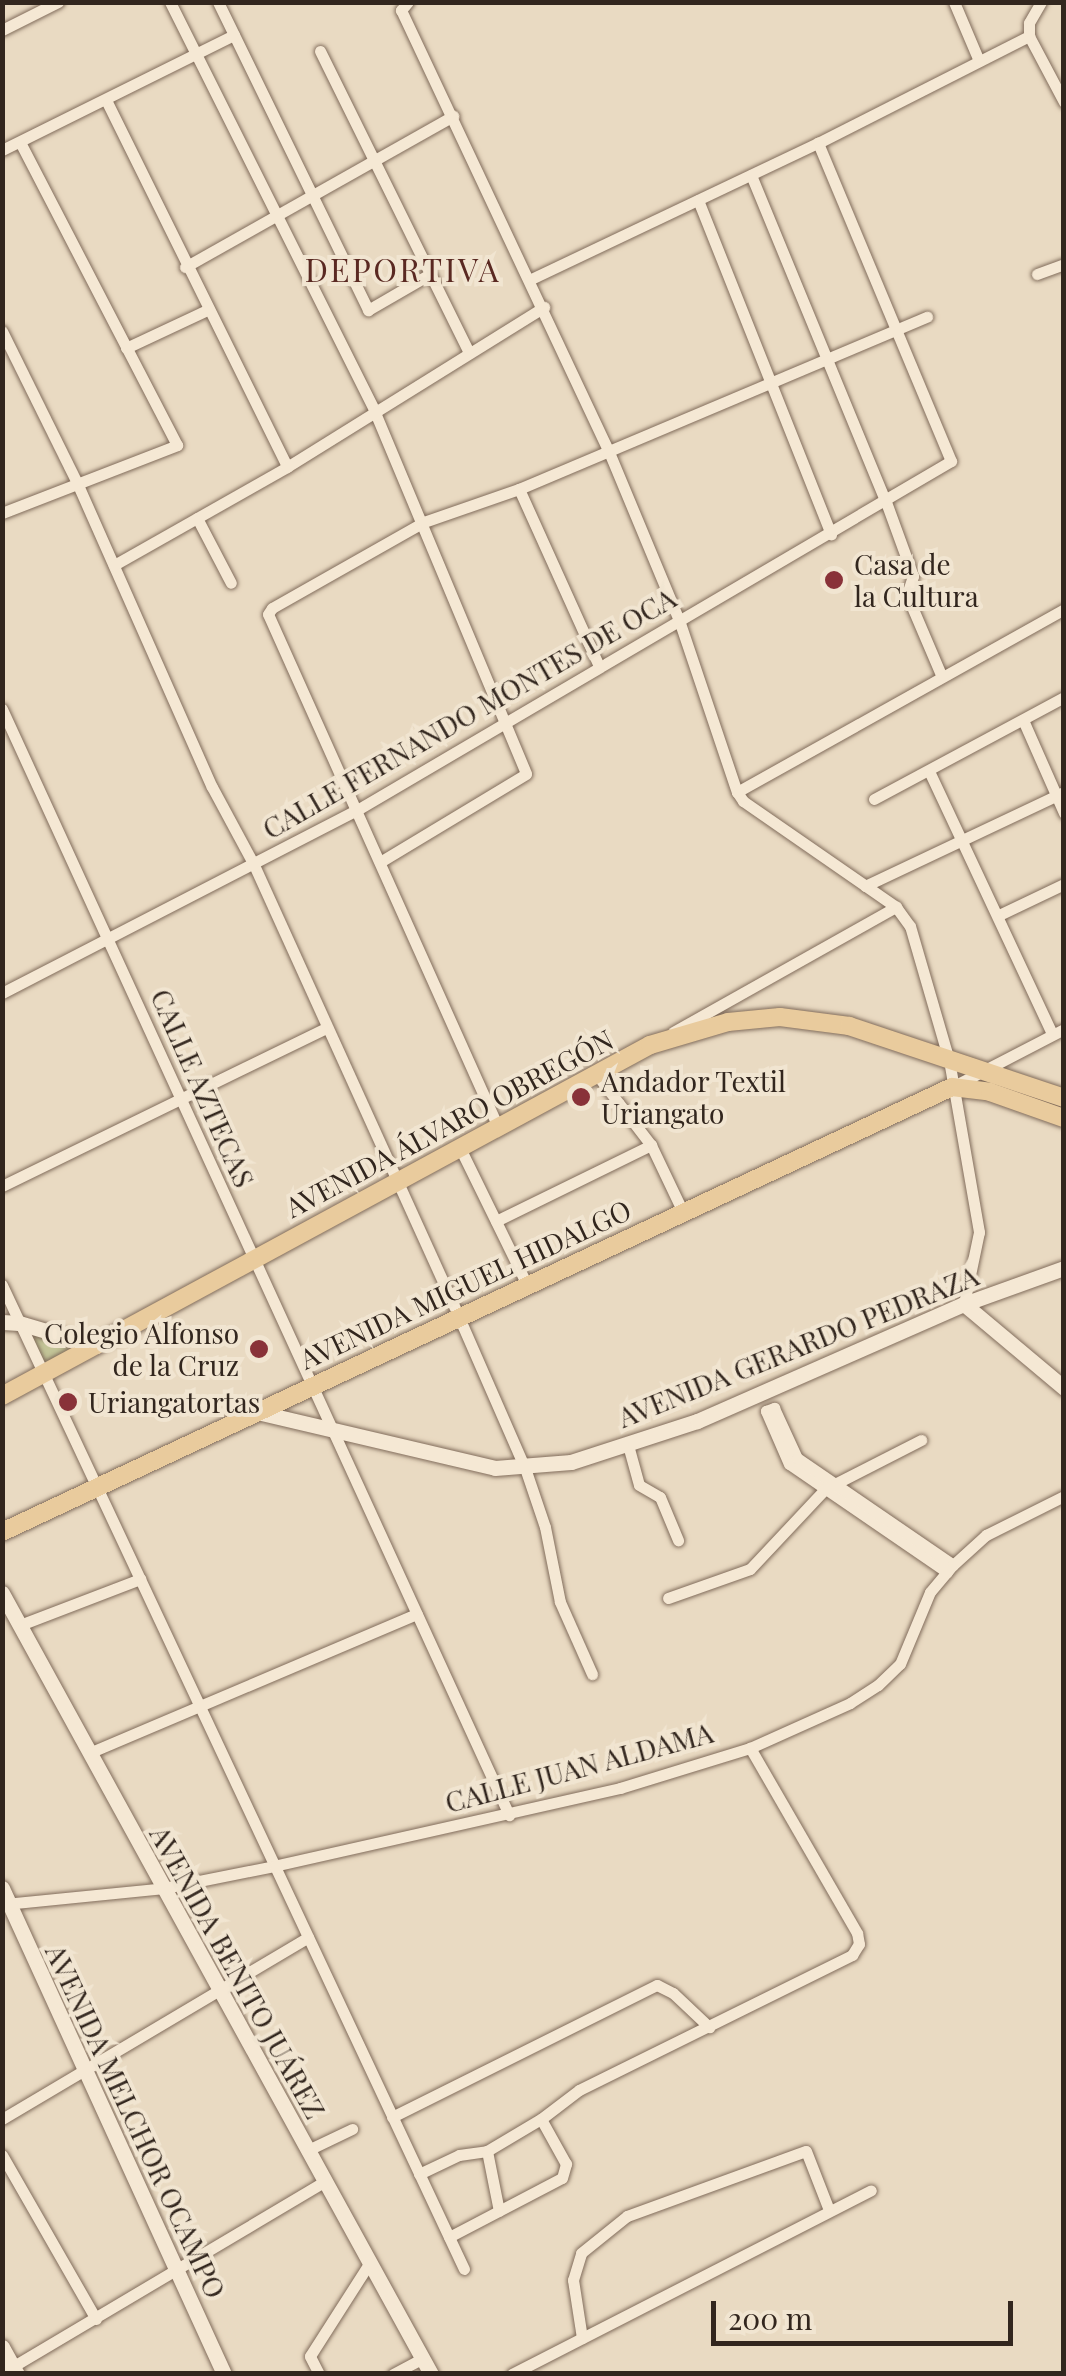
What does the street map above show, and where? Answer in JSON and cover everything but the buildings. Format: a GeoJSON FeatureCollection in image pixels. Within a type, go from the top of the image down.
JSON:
{"type":"FeatureCollection","features":[{"type":"Feature","properties":{"kind":"main road","name":"AVENIDA ÁLVARO OBREGÓN"},"geometry":{"type":"LineString","coordinates":[[2,1396],[650,1045],[728,1022],[780,1016],[849,1026],[1064,1098]]}},
{"type":"Feature","properties":{"kind":"main road"},"geometry":{"type":"LineString","coordinates":[[952,1087],[990,1092],[1064,1118]]}},
{"type":"Feature","properties":{"kind":"main road","name":"AVENIDA MIGUEL HIDALGO"},"geometry":{"type":"LineString","coordinates":[[2,1532],[458,1315],[952,1087]]}},
{"type":"Feature","properties":{"kind":"street"},"geometry":{"type":"LineString","coordinates":[[2,30],[58,2]]}},
{"type":"Feature","properties":{"kind":"street"},"geometry":{"type":"LineString","coordinates":[[170,2],[374,410],[526,774],[380,862]]}},
{"type":"Feature","properties":{"kind":"street"},"geometry":{"type":"LineString","coordinates":[[218,2],[368,310],[430,274]]}},
{"type":"Feature","properties":{"kind":"street"},"geometry":{"type":"LineString","coordinates":[[408,2],[401,10],[544,307],[679,620],[737,792],[743,801],[896,907],[910,926],[948,1060],[980,1232],[964,1304],[1064,1388]]}},
{"type":"Feature","properties":{"kind":"street"},"geometry":{"type":"LineString","coordinates":[[954,2],[979,61]]}},
{"type":"Feature","properties":{"kind":"street"},"geometry":{"type":"LineString","coordinates":[[1041,2],[1029,23],[1029,36],[1064,102]]}},
{"type":"Feature","properties":{"kind":"street"},"geometry":{"type":"LineString","coordinates":[[2,150],[234,35]]}},
{"type":"Feature","properties":{"kind":"street"},"geometry":{"type":"LineString","coordinates":[[529,280],[818,144],[1029,36]]}},
{"type":"Feature","properties":{"kind":"street"},"geometry":{"type":"LineString","coordinates":[[320,51],[469,352]]}},
{"type":"Feature","properties":{"kind":"street"},"geometry":{"type":"LineString","coordinates":[[106,100],[185,267],[287,467]]}},
{"type":"Feature","properties":{"kind":"street"},"geometry":{"type":"LineString","coordinates":[[185,267],[453,116]]}},
{"type":"Feature","properties":{"kind":"street"},"geometry":{"type":"LineString","coordinates":[[2,512],[177,445],[20,142]]}},
{"type":"Feature","properties":{"kind":"street"},"geometry":{"type":"LineString","coordinates":[[818,144],[896,331]]}},
{"type":"Feature","properties":{"kind":"street"},"geometry":{"type":"LineString","coordinates":[[751,175],[886,502],[914,576],[907,595],[942,677]]}},
{"type":"Feature","properties":{"kind":"street"},"geometry":{"type":"LineString","coordinates":[[698,200],[831,536]]}},
{"type":"Feature","properties":{"kind":"street"},"geometry":{"type":"LineString","coordinates":[[1037,274],[1064,264]]}},
{"type":"Feature","properties":{"kind":"street"},"geometry":{"type":"LineString","coordinates":[[114,565],[287,467],[544,307]]}},
{"type":"Feature","properties":{"kind":"street"},"geometry":{"type":"LineString","coordinates":[[126,348],[207,310]]}},
{"type":"Feature","properties":{"kind":"street"},"geometry":{"type":"LineString","coordinates":[[498,1128],[268,614],[272,608],[424,522],[519,489],[927,318]]}},
{"type":"Feature","properties":{"kind":"street"},"geometry":{"type":"LineString","coordinates":[[2,330],[78,485],[212,788],[254,865],[458,1315],[525,1468],[545,1527],[560,1602],[592,1674]]}},
{"type":"Feature","properties":{"kind":"street","name":"CALLE FERNANDO MONTES DE OCA"},"geometry":{"type":"LineString","coordinates":[[2,993],[357,810],[598,666],[831,536],[952,461],[896,331]]}},
{"type":"Feature","properties":{"kind":"street"},"geometry":{"type":"LineString","coordinates":[[519,489],[598,666]]}},
{"type":"Feature","properties":{"kind":"street"},"geometry":{"type":"LineString","coordinates":[[197,518],[231,584]]}},
{"type":"Feature","properties":{"kind":"street"},"geometry":{"type":"LineString","coordinates":[[737,792],[1064,609]]}},
{"type":"Feature","properties":{"kind":"street"},"geometry":{"type":"LineString","coordinates":[[874,800],[1064,697]]}},
{"type":"Feature","properties":{"kind":"street","name":"CALLE AZTECAS"},"geometry":{"type":"LineString","coordinates":[[2,708],[9,739],[109,941],[509,1814]]}},
{"type":"Feature","properties":{"kind":"street"},"geometry":{"type":"LineString","coordinates":[[1022,720],[1060,794],[1064,813]]}},
{"type":"Feature","properties":{"kind":"street"},"geometry":{"type":"LineString","coordinates":[[929,771],[1058,1031],[952,1087]]}},
{"type":"Feature","properties":{"kind":"street"},"geometry":{"type":"LineString","coordinates":[[865,886],[961,837],[1060,794]]}},
{"type":"Feature","properties":{"kind":"street"},"geometry":{"type":"LineString","coordinates":[[999,915],[1064,884]]}},
{"type":"Feature","properties":{"kind":"street"},"geometry":{"type":"LineString","coordinates":[[650,1045],[896,907]]}},
{"type":"Feature","properties":{"kind":"street"},"geometry":{"type":"LineString","coordinates":[[2,1186],[326,1028]]}},
{"type":"Feature","properties":{"kind":"street"},"geometry":{"type":"LineString","coordinates":[[596,1074],[651,1145],[683,1212]]}},
{"type":"Feature","properties":{"kind":"street"},"geometry":{"type":"LineString","coordinates":[[496,1221],[651,1145]]}},
{"type":"Feature","properties":{"kind":"street"},"geometry":{"type":"LineString","coordinates":[[460,1148],[527,1285]]}},
{"type":"Feature","properties":{"kind":"street","name":"AVENIDA GERARDO PEDRAZA"},"geometry":{"type":"LineString","coordinates":[[257,1412],[336,1434],[495,1468],[525,1468],[628,1445],[697,1421],[964,1304],[1064,1268]]}},
{"type":"Feature","properties":{"kind":"street"},"geometry":{"type":"LineString","coordinates":[[2,1285],[11,1322],[44,1374],[464,2269]]}},
{"type":"Feature","properties":{"kind":"street"},"geometry":{"type":"LineString","coordinates":[[11,1322],[97,1346]]}},
{"type":"Feature","properties":{"kind":"street"},"geometry":{"type":"LineString","coordinates":[[831,1486],[789,1464],[766,1412],[774,1408],[797,1458],[950,1568]]}},
{"type":"Feature","properties":{"kind":"street"},"geometry":{"type":"LineString","coordinates":[[668,1598],[750,1568],[831,1486],[921,1440]]}},
{"type":"Feature","properties":{"kind":"street"},"geometry":{"type":"LineString","coordinates":[[628,1445],[639,1484],[660,1498],[678,1540]]}},
{"type":"Feature","properties":{"kind":"street","name":"CALLE JUAN ALDAMA"},"geometry":{"type":"LineString","coordinates":[[5,1899],[164,1888],[274,1866],[620,1788],[750,1748],[850,1703],[878,1686],[900,1664],[930,1592],[950,1568],[986,1535],[1064,1496]]}},
{"type":"Feature","properties":{"kind":"street"},"geometry":{"type":"LineString","coordinates":[[20,1625],[140,1579]]}},
{"type":"Feature","properties":{"kind":"street","name":"AVENIDA BENITO JUÁREZ"},"geometry":{"type":"LineString","coordinates":[[2,1593],[431,2374]]}},
{"type":"Feature","properties":{"kind":"street"},"geometry":{"type":"LineString","coordinates":[[89,1754],[417,1614]]}},
{"type":"Feature","properties":{"kind":"street"},"geometry":{"type":"LineString","coordinates":[[419,2174],[459,2155],[487,2150],[541,2119],[579,2090],[852,1955],[859,1944],[857,1933],[750,1748]]}},
{"type":"Feature","properties":{"kind":"street","name":"AVENIDA MELCHOR OCAMPO"},"geometry":{"type":"LineString","coordinates":[[5,1899],[224,2374]]}},
{"type":"Feature","properties":{"kind":"street"},"geometry":{"type":"LineString","coordinates":[[2,2119],[308,1937]]}},
{"type":"Feature","properties":{"kind":"street"},"geometry":{"type":"LineString","coordinates":[[392,2116],[657,1985],[672,1992],[708,2027]]}},
{"type":"Feature","properties":{"kind":"street"},"geometry":{"type":"LineString","coordinates":[[449,2238],[562,2178],[566,2164],[541,2119]]}},
{"type":"Feature","properties":{"kind":"street"},"geometry":{"type":"LineString","coordinates":[[308,2150],[352,2129]]}},
{"type":"Feature","properties":{"kind":"street"},"geometry":{"type":"LineString","coordinates":[[487,2150],[499,2211]]}},
{"type":"Feature","properties":{"kind":"street"},"geometry":{"type":"LineString","coordinates":[[582,2338],[574,2280],[582,2252],[626,2216],[806,2150],[830,2210]]}},
{"type":"Feature","properties":{"kind":"street"},"geometry":{"type":"LineString","coordinates":[[2,2155],[96,2319]]}},
{"type":"Feature","properties":{"kind":"street"},"geometry":{"type":"LineString","coordinates":[[2,2348],[11,2371],[325,2180]]}},
{"type":"Feature","properties":{"kind":"street"},"geometry":{"type":"LineString","coordinates":[[512,2374],[871,2190]]}},
{"type":"Feature","properties":{"kind":"street"},"geometry":{"type":"LineString","coordinates":[[318,2374],[310,2356],[370,2262]]}},
{"type":"Feature","properties":{"kind":"street"},"geometry":{"type":"LineString","coordinates":[[393,2374],[423,2358]]}},
{"type":"Feature","properties":{"kind":"green space"},"geometry":{"type":"Polygon","coordinates":[[[30,1331],[79,1353],[45,1369],[30,1331]]]}},
{"type":"Feature","properties":{"kind":"place","name":"Casa de la Cultura"},"geometry":{"type":"Point","coordinates":[834,580]}},
{"type":"Feature","properties":{"kind":"place","name":"Andador Textil Uriangato"},"geometry":{"type":"Point","coordinates":[581,1097]}},
{"type":"Feature","properties":{"kind":"place","name":"Colegio Alfonso de la Cruz"},"geometry":{"type":"Point","coordinates":[259,1349]}},
{"type":"Feature","properties":{"kind":"place","name":"Uriangatortas"},"geometry":{"type":"Point","coordinates":[68,1402]}},
{"type":"Feature","properties":{"kind":"district","name":"DEPORTIVA"},"geometry":{"type":"Point","coordinates":[403,269]}}]}
